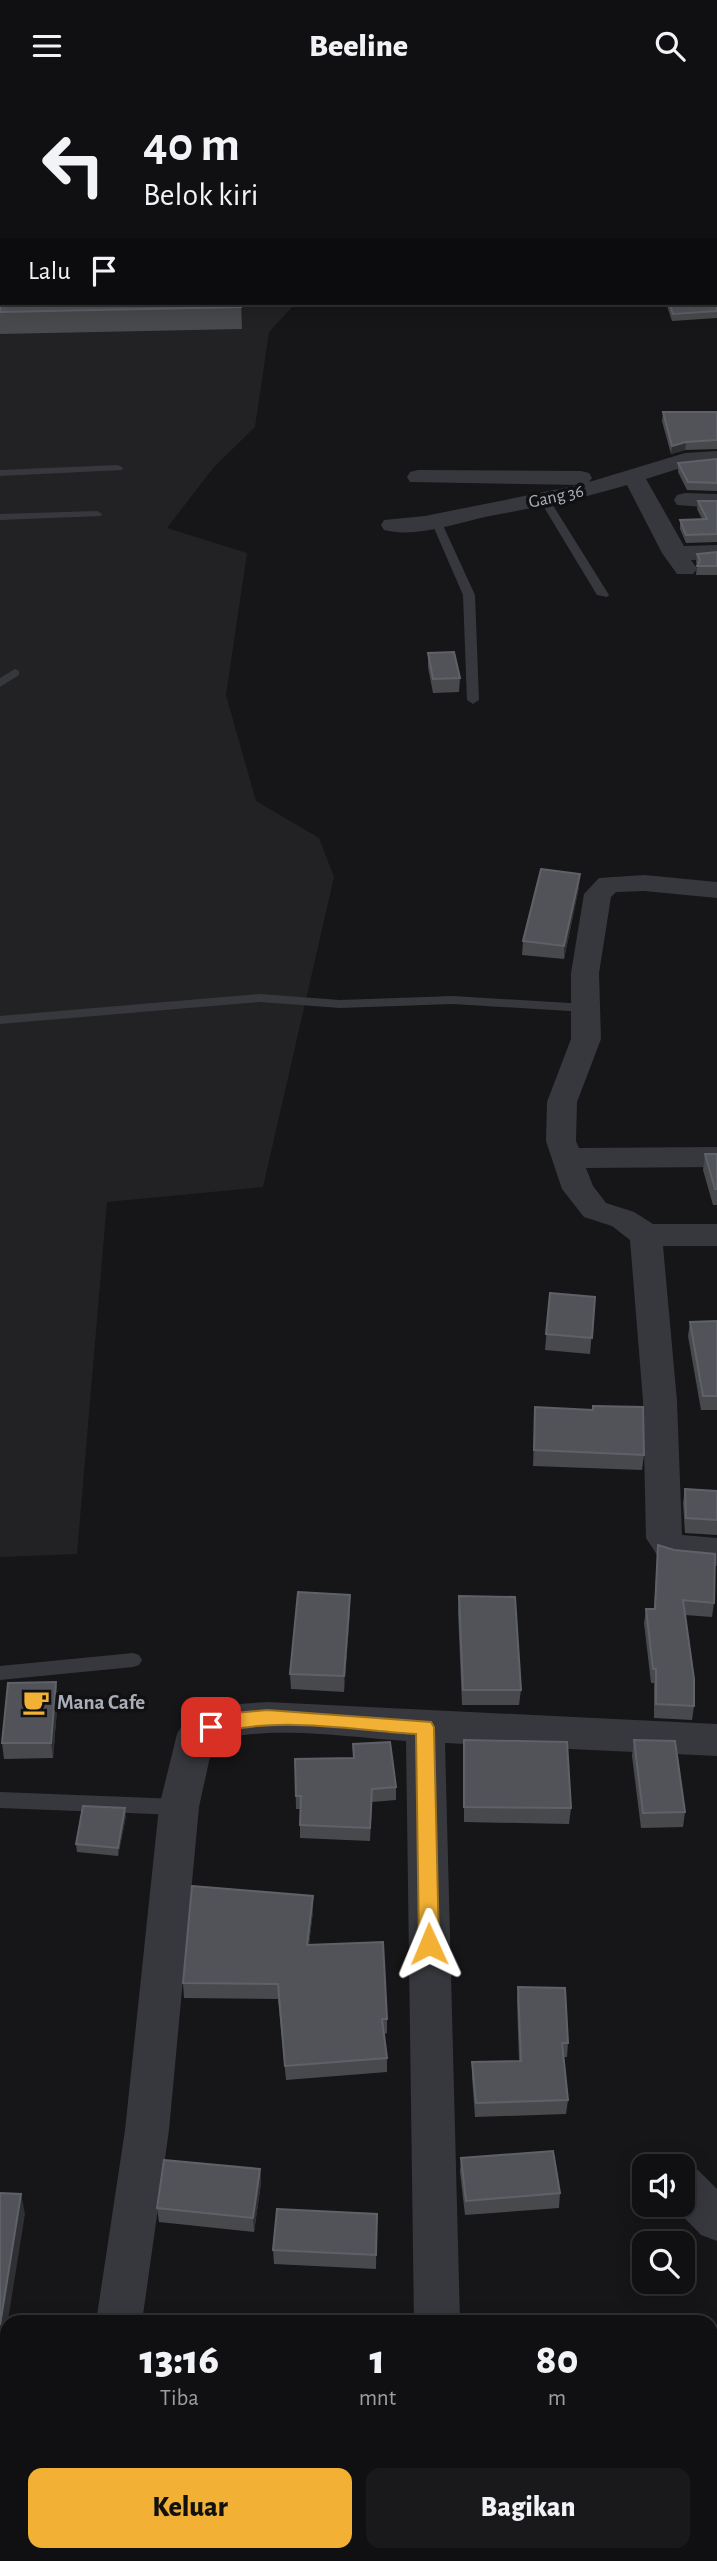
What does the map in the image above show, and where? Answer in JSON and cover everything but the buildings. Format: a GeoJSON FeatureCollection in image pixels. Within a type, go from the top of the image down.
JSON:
{"type":"FeatureCollection","features":[{"type":"Feature","properties":{"kind":"street","name":"Gang 36"},"geometry":{"type":"LineString","coordinates":[[392,525],[436,521],[544,499],[634,477],[685,460],[717,458]]}},
{"type":"Feature","properties":{"kind":"street"},"geometry":{"type":"LineString","coordinates":[[418,477],[574,477],[608,484]]}},
{"type":"Feature","properties":{"kind":"street"},"geometry":{"type":"LineString","coordinates":[[634,477],[680,561],[717,552]]}},
{"type":"Feature","properties":{"kind":"street"},"geometry":{"type":"LineString","coordinates":[[685,500],[717,501]]}},
{"type":"Feature","properties":{"kind":"street"},"geometry":{"type":"LineString","coordinates":[[717,890],[644,883],[610,884],[598,894],[586,973],[586,1039],[562,1102],[561,1141],[578,1189],[595,1210],[623,1219],[646,1235],[717,1235]]}},
{"type":"Feature","properties":{"kind":"street"},"geometry":{"type":"LineString","coordinates":[[569,1158],[717,1157]]}},
{"type":"Feature","properties":{"kind":"street"},"geometry":{"type":"LineString","coordinates":[[646,1235],[660,1402],[664,1538],[673,1548],[717,1552]]}},
{"type":"Feature","properties":{"kind":"street"},"geometry":{"type":"LineString","coordinates":[[120,2315],[147,2130],[179,1807],[196,1734],[225,1721],[267,1717],[717,1740]]}},
{"type":"Feature","properties":{"kind":"street"},"geometry":{"type":"LineString","coordinates":[[425,1727],[437,2315]]}},
{"type":"Feature","properties":{"kind":"street"},"geometry":{"type":"LineString","coordinates":[[695,2198],[717,2220]]}},
{"type":"Feature","properties":{"kind":"lane"},"geometry":{"type":"LineString","coordinates":[[0,473],[118,468]]}},
{"type":"Feature","properties":{"kind":"lane"},"geometry":{"type":"LineString","coordinates":[[544,499],[603,595]]}},
{"type":"Feature","properties":{"kind":"lane"},"geometry":{"type":"LineString","coordinates":[[0,517],[97,514]]}},
{"type":"Feature","properties":{"kind":"lane"},"geometry":{"type":"LineString","coordinates":[[436,521],[469,595],[473,700]]}},
{"type":"Feature","properties":{"kind":"lane"},"geometry":{"type":"LineString","coordinates":[[0,683],[15,673]]}},
{"type":"Feature","properties":{"kind":"lane"},"geometry":{"type":"LineString","coordinates":[[0,1020],[260,998],[340,1004],[453,1000],[586,1008]]}},
{"type":"Feature","properties":{"kind":"lane"},"geometry":{"type":"LineString","coordinates":[[0,1673],[133,1660]]}},
{"type":"Feature","properties":{"kind":"lane"},"geometry":{"type":"LineString","coordinates":[[0,1800],[179,1807]]}},
{"type":"Feature","properties":{"kind":"shaded area"},"geometry":{"type":"Polygon","coordinates":[[[0,305],[294,305],[269,332],[255,427],[214,467],[167,528],[247,553],[226,695],[256,801],[319,838],[334,877],[263,1187],[107,1202],[77,1554],[0,1557],[0,305]]]}},
{"type":"Feature","properties":{"kind":"place","name":"Mana Cafe"},"geometry":{"type":"Point","coordinates":[36,1702]}},
{"type":"Feature","properties":{"kind":"route"},"geometry":{"type":"LineString","coordinates":[[211,1727],[225,1721],[267,1717],[425,1727],[429,1944]]}}]}
